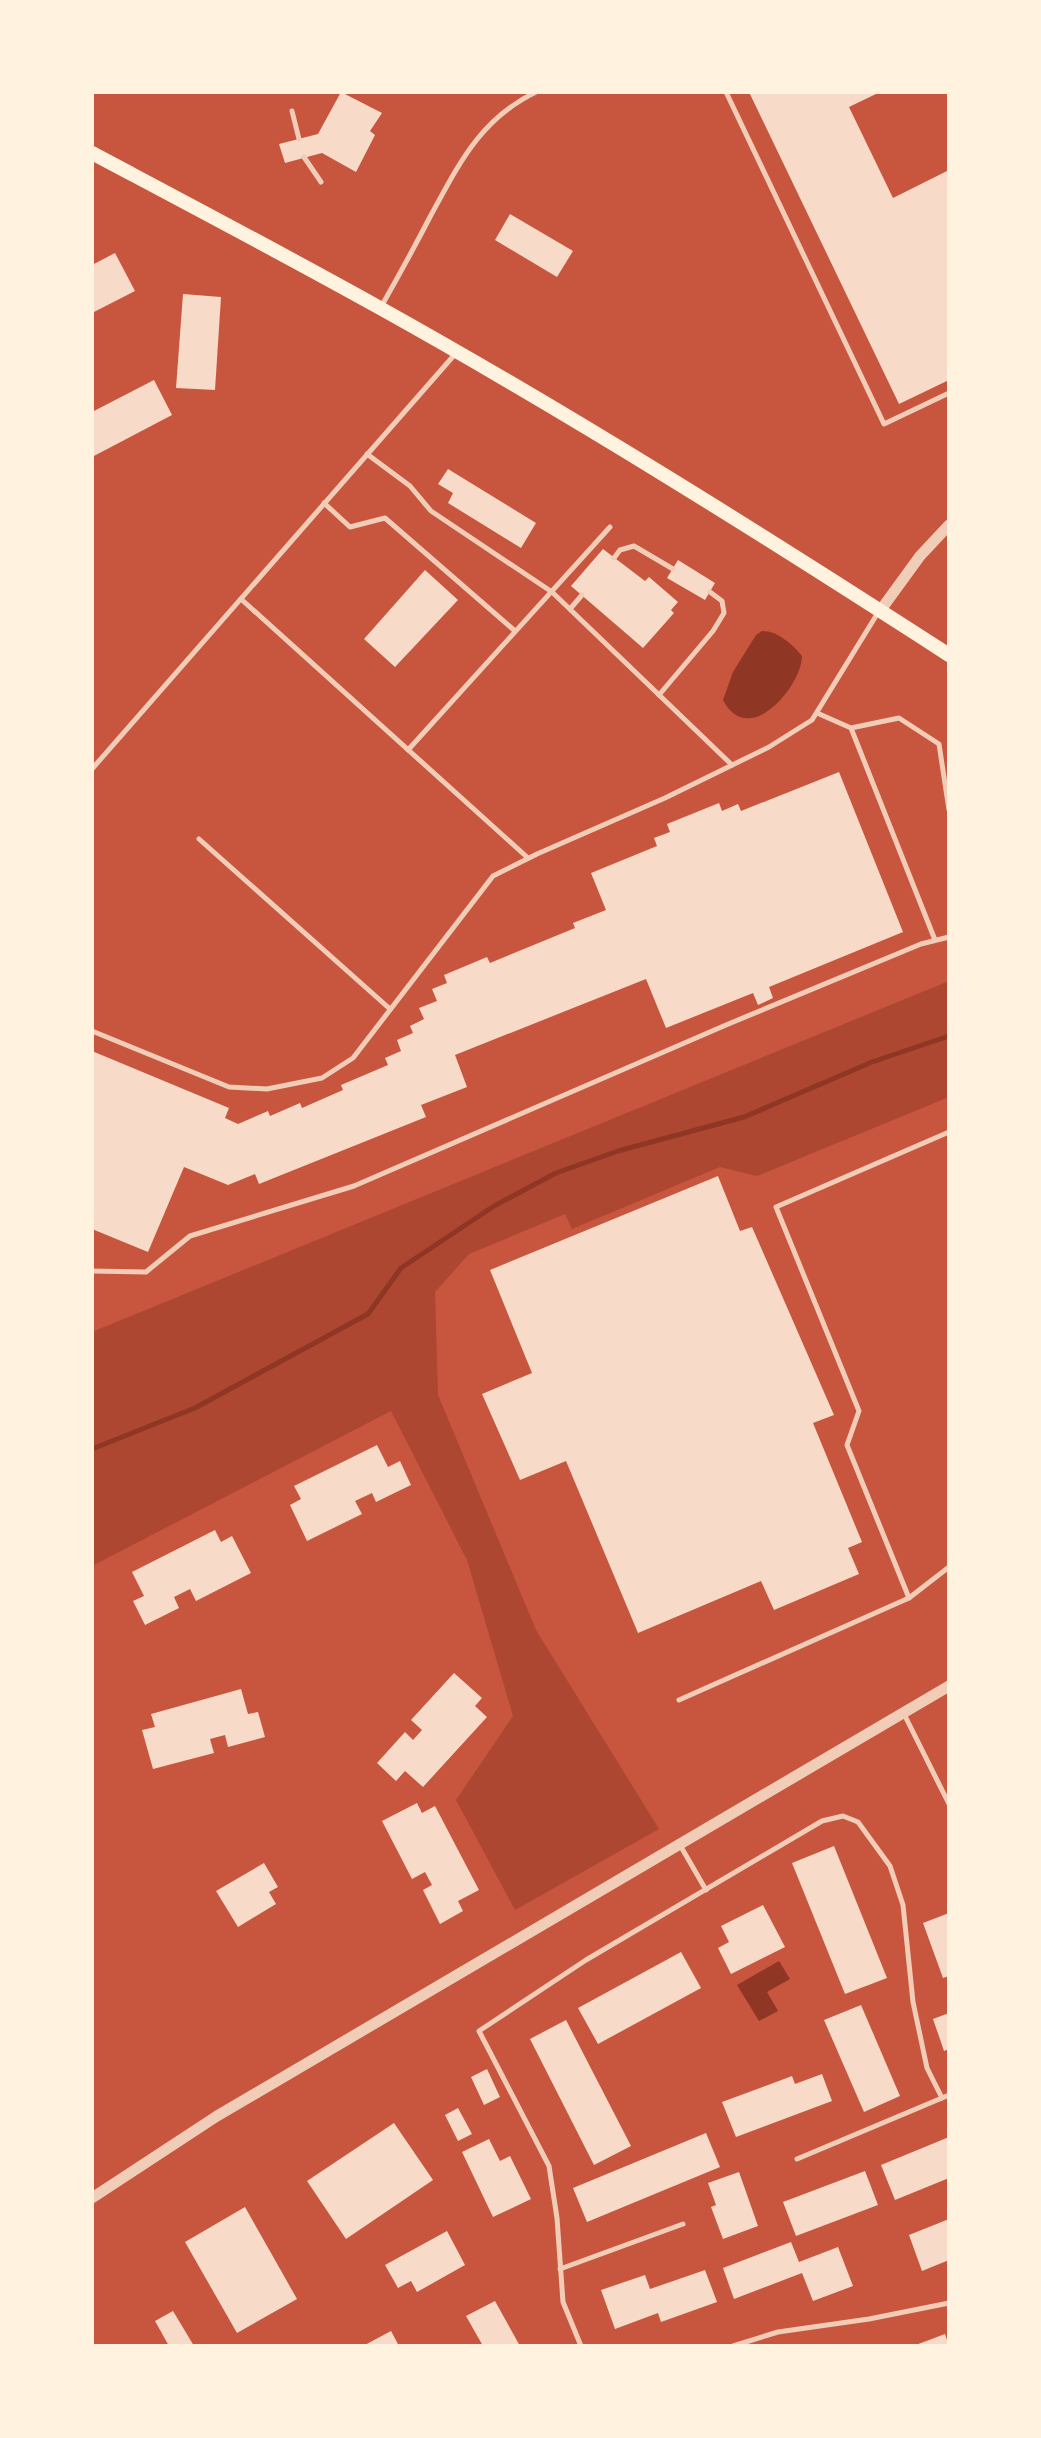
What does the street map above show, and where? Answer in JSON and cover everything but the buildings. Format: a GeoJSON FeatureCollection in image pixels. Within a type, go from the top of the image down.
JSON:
{"type":"FeatureCollection","features":[{"type":"Feature","properties":{"kind":"main road"},"geometry":{"type":"LineString","coordinates":[[92,153],[381,308],[601,437],[949,655]]}},
{"type":"Feature","properties":{"kind":"street"},"geometry":{"type":"LineString","coordinates":[[880,611],[920,556],[949,525]]}},
{"type":"Feature","properties":{"kind":"street"},"geometry":{"type":"LineString","coordinates":[[92,2198],[217,2116],[949,1686]]}},
{"type":"Feature","properties":{"kind":"lane"},"geometry":{"type":"LineString","coordinates":[[381,308],[465,152],[499,116],[536,92]]}},
{"type":"Feature","properties":{"kind":"lane"},"geometry":{"type":"LineString","coordinates":[[726,92],[884,424],[949,393]]}},
{"type":"Feature","properties":{"kind":"lane"},"geometry":{"type":"LineString","coordinates":[[292,111],[299,139]]}},
{"type":"Feature","properties":{"kind":"lane"},"geometry":{"type":"LineString","coordinates":[[304,157],[321,182]]}},
{"type":"Feature","properties":{"kind":"lane"},"geometry":{"type":"LineString","coordinates":[[92,769],[456,352]]}},
{"type":"Feature","properties":{"kind":"lane"},"geometry":{"type":"LineString","coordinates":[[367,454],[410,486],[431,511],[552,592],[732,765]]}},
{"type":"Feature","properties":{"kind":"lane"},"geometry":{"type":"LineString","coordinates":[[324,503],[350,527],[385,518],[515,631]]}},
{"type":"Feature","properties":{"kind":"lane"},"geometry":{"type":"LineString","coordinates":[[408,750],[610,527]]}},
{"type":"Feature","properties":{"kind":"lane"},"geometry":{"type":"LineString","coordinates":[[614,558],[620,550],[634,546],[673,569]]}},
{"type":"Feature","properties":{"kind":"lane"},"geometry":{"type":"LineString","coordinates":[[659,695],[713,631],[724,613],[722,601],[710,592]]}},
{"type":"Feature","properties":{"kind":"lane"},"geometry":{"type":"LineString","coordinates":[[570,609],[582,595]]}},
{"type":"Feature","properties":{"kind":"lane"},"geometry":{"type":"LineString","coordinates":[[241,598],[528,858]]}},
{"type":"Feature","properties":{"kind":"lane"},"geometry":{"type":"LineString","coordinates":[[92,1031],[229,1087],[267,1089],[322,1078],[353,1058],[493,876],[665,798],[769,747],[812,720],[880,611]]}},
{"type":"Feature","properties":{"kind":"lane"},"geometry":{"type":"LineString","coordinates":[[817,713],[851,728],[899,718],[939,744],[949,810]]}},
{"type":"Feature","properties":{"kind":"lane"},"geometry":{"type":"LineString","coordinates":[[851,728],[935,940]]}},
{"type":"Feature","properties":{"kind":"lane"},"geometry":{"type":"LineString","coordinates":[[941,761],[949,760]]}},
{"type":"Feature","properties":{"kind":"lane"},"geometry":{"type":"LineString","coordinates":[[199,839],[390,1009]]}},
{"type":"Feature","properties":{"kind":"lane"},"geometry":{"type":"LineString","coordinates":[[92,1271],[146,1272],[190,1236],[354,1186],[726,1025],[949,937]]}},
{"type":"Feature","properties":{"kind":"lane"},"geometry":{"type":"LineString","coordinates":[[909,1598],[847,1445],[859,1411],[776,1207],[949,1132]]}},
{"type":"Feature","properties":{"kind":"lane"},"geometry":{"type":"LineString","coordinates":[[679,1700],[909,1598],[949,1567]]}},
{"type":"Feature","properties":{"kind":"lane"},"geometry":{"type":"LineString","coordinates":[[903,1713],[949,1804]]}},
{"type":"Feature","properties":{"kind":"lane"},"geometry":{"type":"LineString","coordinates":[[581,2346],[563,2302],[557,2218],[549,2166],[479,2031],[586,1960],[822,1821],[843,1816],[858,1822],[890,1866],[903,1905],[913,2002],[924,2055],[942,2098]]}},
{"type":"Feature","properties":{"kind":"lane"},"geometry":{"type":"LineString","coordinates":[[680,1844],[706,1890]]}},
{"type":"Feature","properties":{"kind":"lane"},"geometry":{"type":"LineString","coordinates":[[797,2159],[949,2095]]}},
{"type":"Feature","properties":{"kind":"lane"},"geometry":{"type":"LineString","coordinates":[[560,2269],[683,2224]]}},
{"type":"Feature","properties":{"kind":"lane"},"geometry":{"type":"LineString","coordinates":[[733,2346],[778,2332],[949,2303]]}},
{"type":"Feature","properties":{"kind":"shaded area"},"geometry":{"type":"Polygon","coordinates":[[[762,631],[790,643],[802,656],[800,668],[784,696],[772,708],[759,716],[746,718],[734,714],[723,700],[733,672],[756,635],[762,631]]]}},
{"type":"Feature","properties":{"kind":"shaded area"},"geometry":{"type":"Polygon","coordinates":[[[949,981],[949,1097],[757,1176],[720,1167],[572,1229],[565,1214],[469,1254],[435,1292],[438,1395],[536,1630],[659,1829],[515,1910],[456,1800],[513,1716],[467,1560],[391,1411],[92,1566],[92,1332],[949,981]]]}},
{"type":"Feature","properties":{"kind":"shaded area"},"geometry":{"type":"Polygon","coordinates":[[[779,1961],[790,1979],[767,1992],[778,2011],[759,2021],[737,1985],[779,1961]]]}},
{"type":"Feature","properties":{"kind":"waterway"},"geometry":{"type":"LineString","coordinates":[[92,1449],[195,1408],[368,1314],[401,1268],[494,1206],[556,1173],[618,1151],[744,1117],[872,1062],[949,1036]]}}]}
